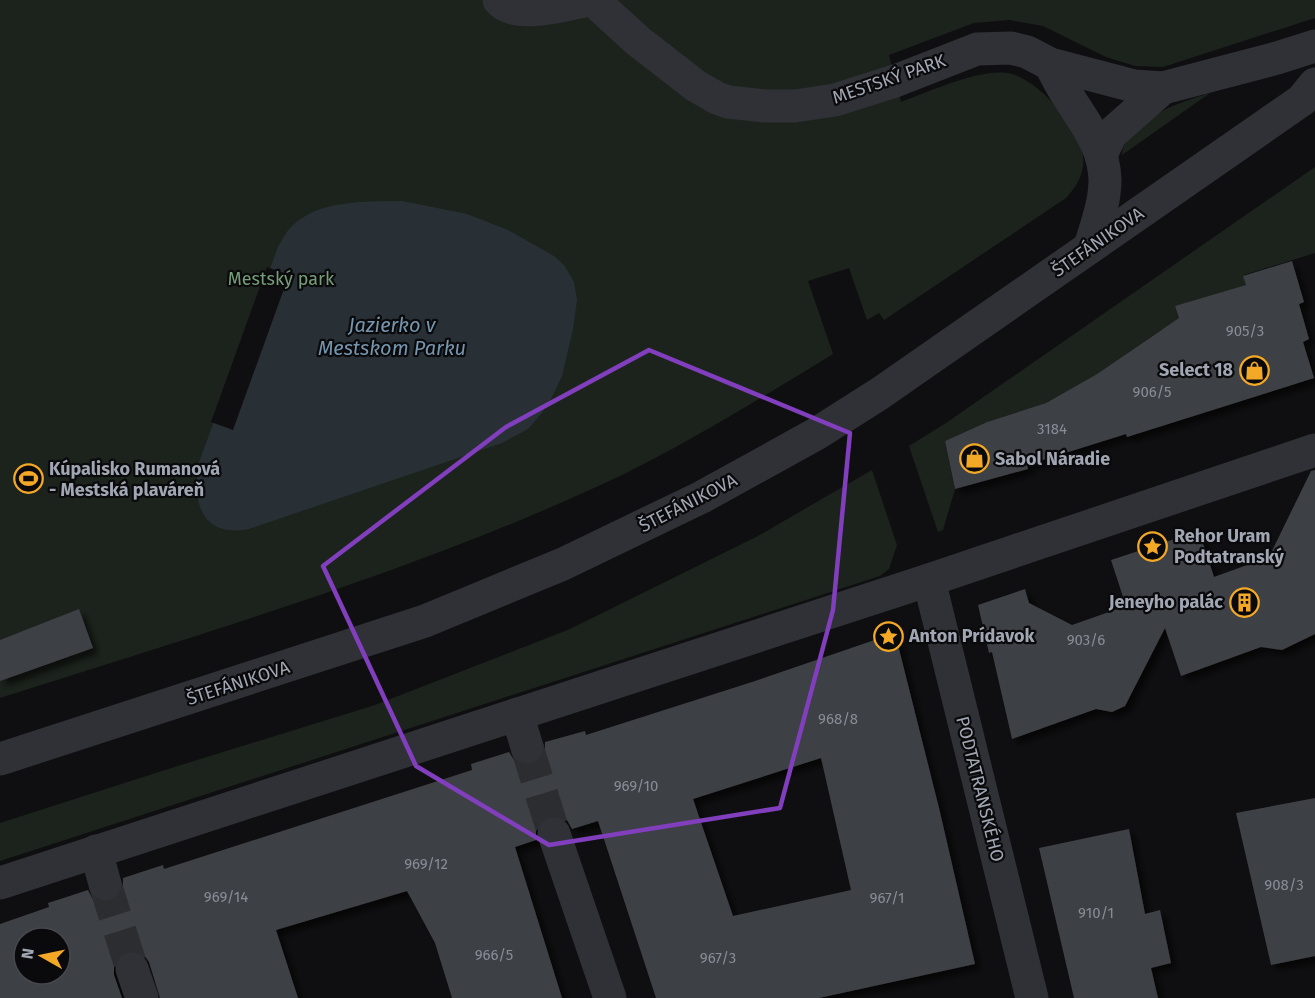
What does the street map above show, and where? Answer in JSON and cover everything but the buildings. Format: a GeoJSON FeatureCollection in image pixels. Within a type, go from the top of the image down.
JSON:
{"type":"FeatureCollection","features":[{"type":"Feature","properties":{"kind":"street"},"geometry":{"type":"LineString","coordinates":[[499,0],[515,9],[527,10],[597,5]]}},
{"type":"Feature","properties":{"kind":"street","name":"MESTSKÝ PARK"},"geometry":{"type":"LineString","coordinates":[[597,5],[638,41],[696,86],[717,98],[741,104],[795,106],[835,100],[895,81],[977,49],[1011,48],[1027,52],[1050,64],[1134,86],[1163,88]]}},
{"type":"Feature","properties":{"kind":"street"},"geometry":{"type":"LineString","coordinates":[[1101,155],[1111,134],[1163,88],[1243,68],[1315,46]]}},
{"type":"Feature","properties":{"kind":"street"},"geometry":{"type":"LineString","coordinates":[[1050,64],[1068,97],[1091,131],[1101,155],[1105,180],[1101,211],[1090,247]]}},
{"type":"Feature","properties":{"kind":"street","name":"ŠTEFÁNIKOVA"},"geometry":{"type":"LineString","coordinates":[[0,759],[414,625],[563,564],[702,497],[816,434],[879,394],[1311,93]]}},
{"type":"Feature","properties":{"kind":"street"},"geometry":{"type":"LineString","coordinates":[[0,883],[929,580],[1315,450]]}},
{"type":"Feature","properties":{"kind":"street","name":"PODTATRANSKÉHO"},"geometry":{"type":"LineString","coordinates":[[929,580],[1030,998]]}},
{"type":"Feature","properties":{"kind":"street"},"geometry":{"type":"LineString","coordinates":[[517,714],[526,747]]}},
{"type":"Feature","properties":{"kind":"street"},"geometry":{"type":"LineString","coordinates":[[554,834],[610,998]]}},
{"type":"Feature","properties":{"kind":"street"},"geometry":{"type":"LineString","coordinates":[[96,851],[105,884]]}},
{"type":"Feature","properties":{"kind":"highlighted area"},"geometry":{"type":"Polygon","coordinates":[[[649,350],[850,433],[833,610],[780,808],[549,845],[416,766],[323,566],[506,427],[649,350]]]}},
{"type":"Feature","properties":{"kind":"green space","name":"Mestský park"},"geometry":{"type":"Polygon","coordinates":[[[0,0],[1315,0],[1315,18],[1163,67],[1135,66],[1106,57],[1043,26],[1009,20],[974,23],[889,55],[901,102],[953,82],[982,74],[1007,73],[1033,85],[1058,109],[1078,139],[1083,166],[1075,187],[1066,198],[884,320],[879,313],[867,320],[849,268],[808,281],[833,354],[701,433],[620,476],[545,510],[391,570],[236,623],[0,698],[0,0]]]}},
{"type":"Feature","properties":{"kind":"green space"},"geometry":{"type":"Polygon","coordinates":[[[1210,93],[1122,155],[1125,143],[1143,122],[1170,107],[1210,93]]]}},
{"type":"Feature","properties":{"kind":"green space"},"geometry":{"type":"Polygon","coordinates":[[[1315,167],[1315,253],[1244,275],[1247,289],[1175,306],[1181,324],[1161,330],[1097,374],[1046,403],[987,422],[945,441],[955,489],[943,530],[938,532],[909,446],[946,423],[1315,167]]]}},
{"type":"Feature","properties":{"kind":"green space"},"geometry":{"type":"Polygon","coordinates":[[[872,470],[897,545],[889,569],[880,576],[0,861],[0,823],[375,705],[570,629],[758,536],[872,470]]]}},
{"type":"Feature","properties":{"kind":"water","name":"Jazierko v Mestskom Parku"},"geometry":{"type":"Polygon","coordinates":[[[402,201],[467,214],[508,230],[554,256],[564,265],[574,282],[577,300],[562,376],[551,399],[528,429],[502,443],[249,529],[233,530],[211,523],[199,505],[198,465],[284,236],[302,218],[315,211],[358,202],[402,201]]]}},
{"type":"Feature","properties":{"kind":"pier"},"geometry":{"type":"Polygon","coordinates":[[[267,267],[289,275],[233,430],[211,422],[267,267]]]}},
{"type":"Feature","properties":{"kind":"tunnel"},"geometry":{"type":"LineString","coordinates":[[527,747],[554,834]]}},
{"type":"Feature","properties":{"kind":"tunnel"},"geometry":{"type":"LineString","coordinates":[[105,884],[132,969]]}},
{"type":"Feature","properties":{"kind":"place","name":"Select 18"},"geometry":{"type":"Point","coordinates":[1254,370]}},
{"type":"Feature","properties":{"kind":"place","name":"Sabol Náradie"},"geometry":{"type":"Point","coordinates":[974,459]}},
{"type":"Feature","properties":{"kind":"place","name":"Kúpalisko Rumanová - Mestská plaváreň"},"geometry":{"type":"Point","coordinates":[28,479]}},
{"type":"Feature","properties":{"kind":"place","name":"Rehor Uram Podtatranský"},"geometry":{"type":"Point","coordinates":[1153,546]}},
{"type":"Feature","properties":{"kind":"place","name":"Jeneyho palác"},"geometry":{"type":"Point","coordinates":[1244,602]}},
{"type":"Feature","properties":{"kind":"place","name":"Anton Prídavok"},"geometry":{"type":"Point","coordinates":[888,636]}}]}
